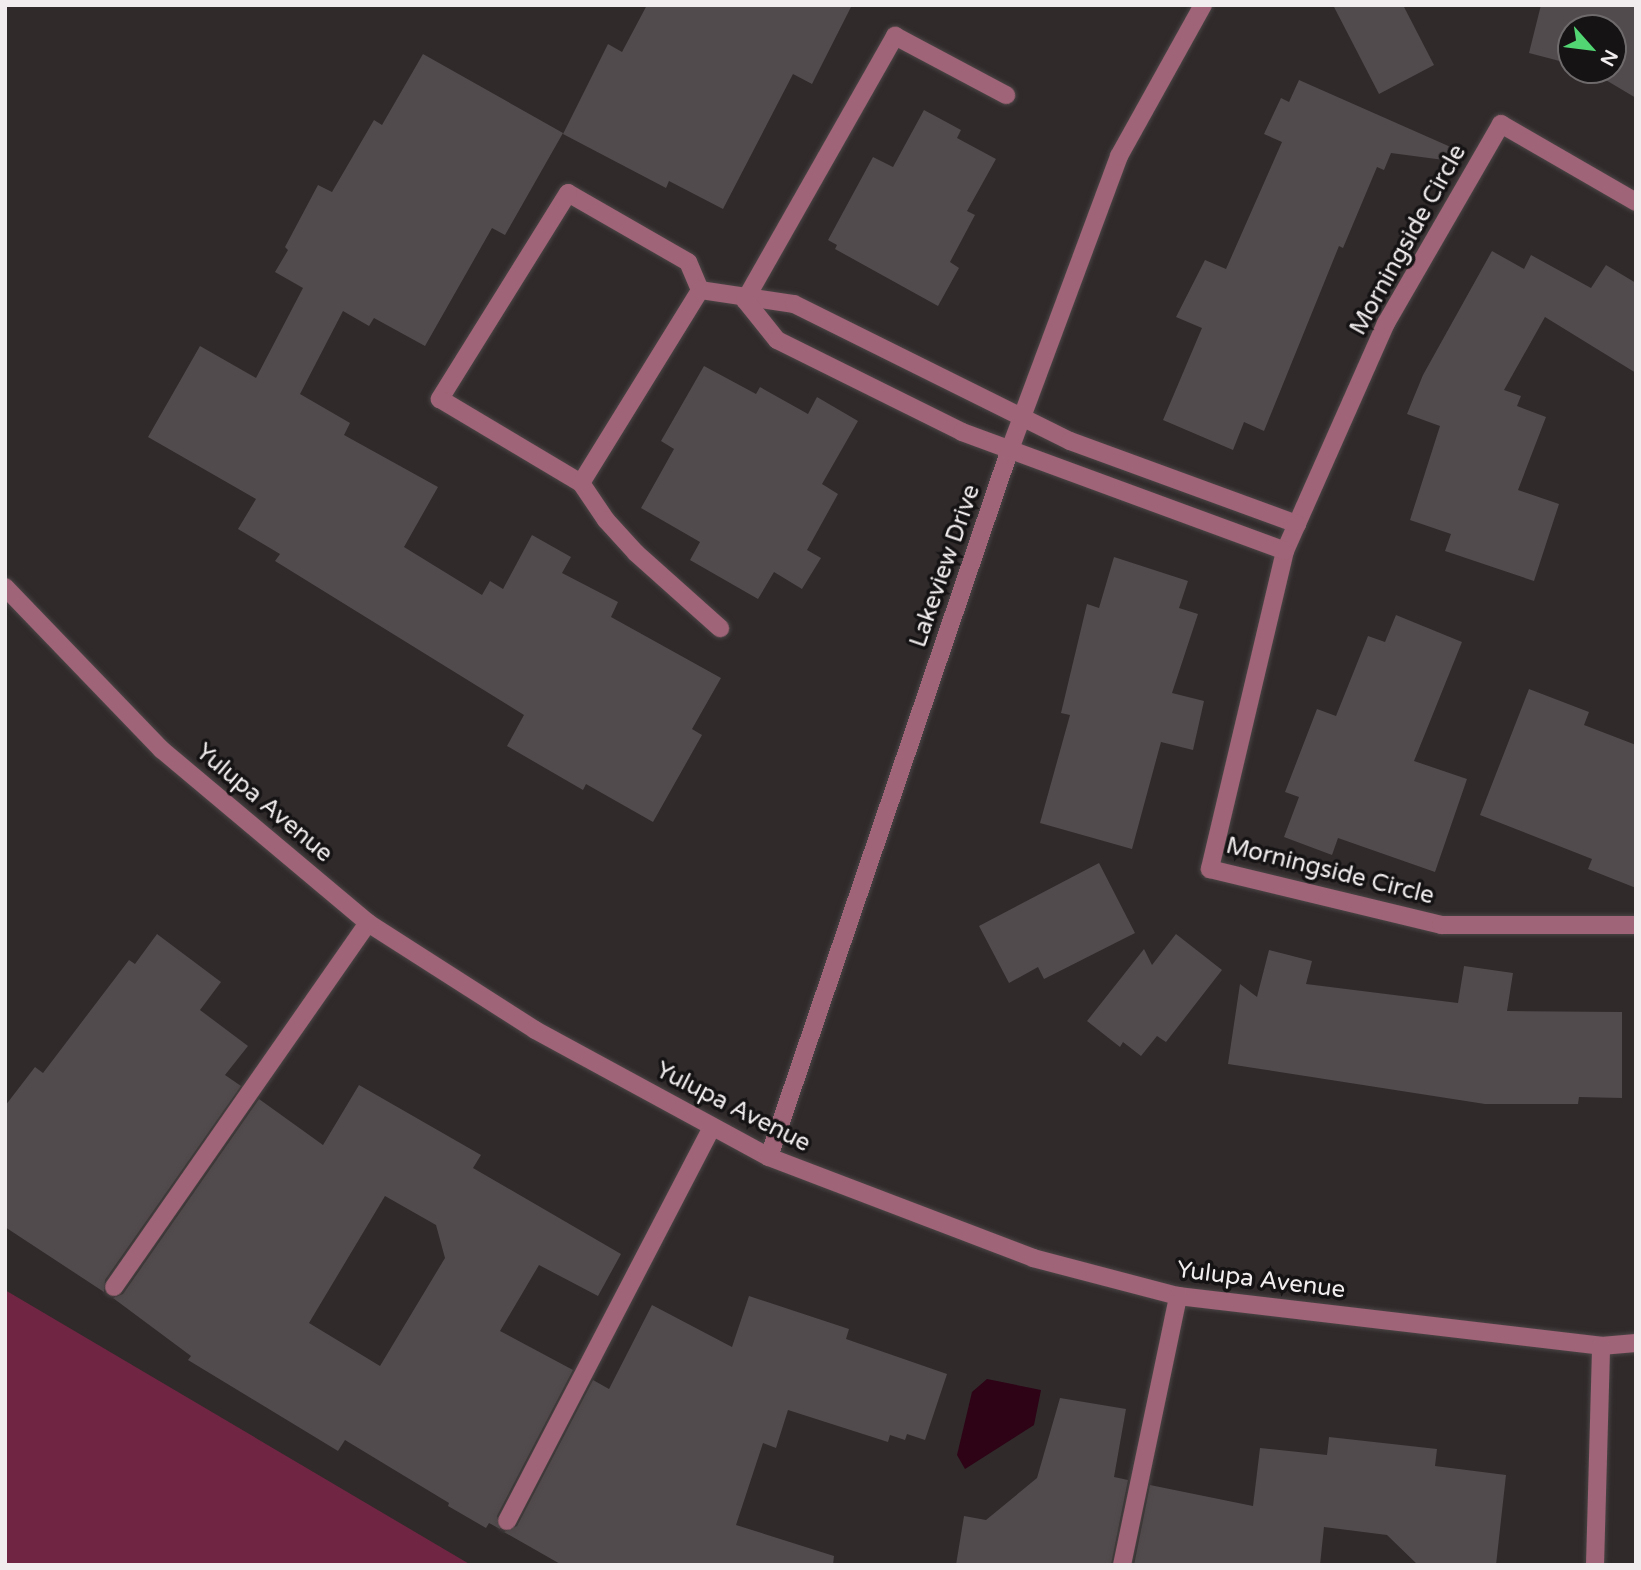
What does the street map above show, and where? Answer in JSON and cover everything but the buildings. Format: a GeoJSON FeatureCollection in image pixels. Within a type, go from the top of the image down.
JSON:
{"type":"FeatureCollection","features":[{"type":"Feature","properties":{"kind":"street","name":"Lakeview Drive"},"geometry":{"type":"LineString","coordinates":[[769,1157],[1009,452],[1119,156],[1203,5]]}},
{"type":"Feature","properties":{"kind":"street"},"geometry":{"type":"LineString","coordinates":[[745,300],[895,36],[1006,95]]}},
{"type":"Feature","properties":{"kind":"street","name":"Morningside Circle"},"geometry":{"type":"LineString","coordinates":[[1636,202],[1501,124],[1386,323],[1285,551],[1210,869],[1441,925],[1636,925]]}},
{"type":"Feature","properties":{"kind":"street"},"geometry":{"type":"LineString","coordinates":[[700,290],[688,262],[568,193],[440,399],[581,483],[636,554],[720,628]]}},
{"type":"Feature","properties":{"kind":"street"},"geometry":{"type":"LineString","coordinates":[[700,290],[745,300],[794,304],[1070,441],[1297,524]]}},
{"type":"Feature","properties":{"kind":"street"},"geometry":{"type":"LineString","coordinates":[[581,483],[700,290]]}},
{"type":"Feature","properties":{"kind":"street"},"geometry":{"type":"LineString","coordinates":[[745,300],[777,340],[1009,452],[1285,551]]}},
{"type":"Feature","properties":{"kind":"street","name":"Yulupa Avenue"},"geometry":{"type":"LineString","coordinates":[[5,587],[162,750],[368,923],[535,1030],[769,1157],[1033,1258],[1178,1296],[1601,1346],[1636,1343]]}},
{"type":"Feature","properties":{"kind":"street"},"geometry":{"type":"LineString","coordinates":[[114,1287],[368,923]]}},
{"type":"Feature","properties":{"kind":"street"},"geometry":{"type":"LineString","coordinates":[[507,1521],[712,1126]]}},
{"type":"Feature","properties":{"kind":"street"},"geometry":{"type":"LineString","coordinates":[[1122,1565],[1178,1296]]}},
{"type":"Feature","properties":{"kind":"street"},"geometry":{"type":"LineString","coordinates":[[1595,1565],[1601,1346]]}},
{"type":"Feature","properties":{"kind":"shaded area"},"geometry":{"type":"Polygon","coordinates":[[[5,1290],[471,1565],[5,1565],[5,1290]]]}},
{"type":"Feature","properties":{"kind":"shaded area"},"geometry":{"type":"Polygon","coordinates":[[[987,1379],[1041,1390],[1034,1425],[965,1469],[957,1455],[972,1392],[987,1379]]]}}]}
